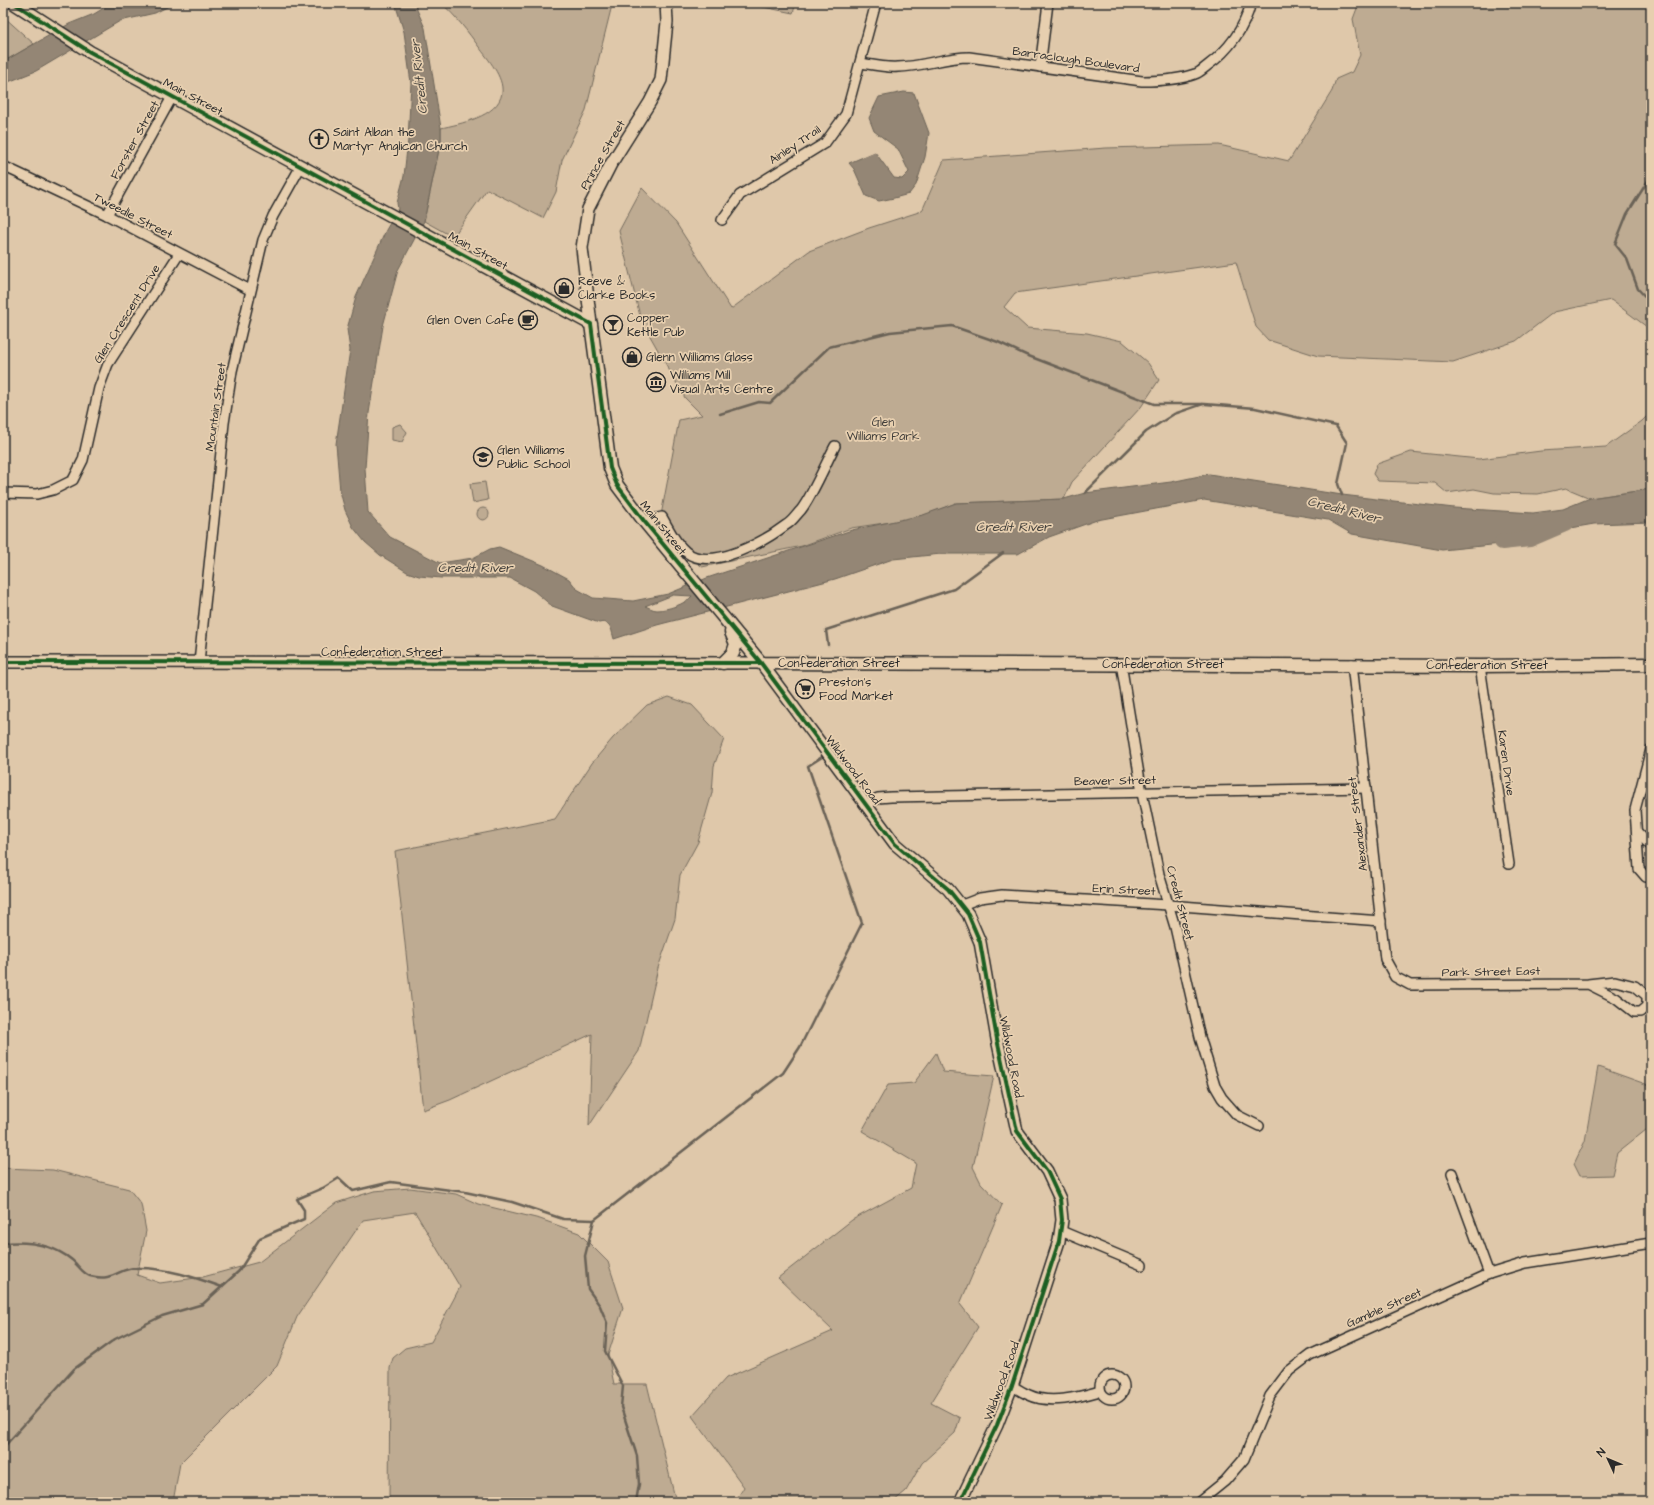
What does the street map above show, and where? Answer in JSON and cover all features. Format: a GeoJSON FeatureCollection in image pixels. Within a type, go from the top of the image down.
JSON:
{"type":"FeatureCollection","features":[{"type":"Feature","properties":{"kind":"main road","name":"Main Street"},"geometry":{"type":"LineString","coordinates":[[14,3],[90,52],[591,324],[610,468],[617,485],[644,521],[761,663]]}},
{"type":"Feature","properties":{"kind":"main road"},"geometry":{"type":"LineString","coordinates":[[723,617],[736,644],[733,653],[723,663]]}},
{"type":"Feature","properties":{"kind":"main road","name":"Confederation Street"},"geometry":{"type":"LineString","coordinates":[[761,663],[1352,664],[1480,666],[1651,664]]}},
{"type":"Feature","properties":{"kind":"street","name":"Prince Street"},"geometry":{"type":"LineString","coordinates":[[591,324],[582,248],[588,209],[611,164],[650,102],[661,80],[667,22],[666,3]]}},
{"type":"Feature","properties":{"kind":"street","name":"Ainley Trail"},"geometry":{"type":"LineString","coordinates":[[722,220],[740,195],[825,143],[846,114],[876,3]]}},
{"type":"Feature","properties":{"kind":"street"},"geometry":{"type":"LineString","coordinates":[[1040,67],[1048,3]]}},
{"type":"Feature","properties":{"kind":"street","name":"Barraclough Boulevard"},"geometry":{"type":"LineString","coordinates":[[861,63],[898,67],[925,64],[952,57],[969,57],[1142,82],[1162,81],[1196,74],[1218,57],[1236,37],[1244,23],[1251,3]]}},
{"type":"Feature","properties":{"kind":"street","name":"Forster Street"},"geometry":{"type":"LineString","coordinates":[[107,215],[172,97]]}},
{"type":"Feature","properties":{"kind":"street","name":"Mountain Street"},"geometry":{"type":"LineString","coordinates":[[199,662],[224,423],[232,370],[263,240],[273,216],[301,166]]}},
{"type":"Feature","properties":{"kind":"street","name":"Tweedle Street"},"geometry":{"type":"LineString","coordinates":[[3,167],[107,215],[250,290]]}},
{"type":"Feature","properties":{"kind":"street","name":"Glen Crescent Drive"},"geometry":{"type":"LineString","coordinates":[[3,493],[37,494],[53,490],[72,480],[83,460],[99,388],[108,364],[179,254]]}},
{"type":"Feature","properties":{"kind":"street"},"geometry":{"type":"LineString","coordinates":[[644,521],[662,517],[675,539],[687,553],[703,558],[714,558],[744,551],[788,525],[802,508],[835,446]]}},
{"type":"Feature","properties":{"kind":"street","name":"Confederation Street"},"geometry":{"type":"LineString","coordinates":[[3,662],[761,663]]}},
{"type":"Feature","properties":{"kind":"street","name":"Wildwood Road"},"geometry":{"type":"LineString","coordinates":[[761,663],[895,844],[948,889],[962,905],[976,929],[980,942],[997,1039],[1017,1131],[1047,1172],[1060,1199],[1062,1220],[1059,1241],[1012,1386],[997,1426],[960,1502]]}},
{"type":"Feature","properties":{"kind":"street","name":"Credit Street"},"geometry":{"type":"LineString","coordinates":[[1121,664],[1142,793],[1159,874],[1175,928],[1200,1037],[1215,1086],[1230,1108],[1237,1114],[1259,1126]]}},
{"type":"Feature","properties":{"kind":"street","name":"Alexander Street"},"geometry":{"type":"LineString","coordinates":[[1352,664],[1385,959],[1395,978]]}},
{"type":"Feature","properties":{"kind":"street","name":"Karen Drive"},"geometry":{"type":"LineString","coordinates":[[1480,666],[1509,864]]}},
{"type":"Feature","properties":{"kind":"street"},"geometry":{"type":"LineString","coordinates":[[1651,749],[1635,810],[1639,869],[1646,877],[1651,877]]}},
{"type":"Feature","properties":{"kind":"street","name":"Beaver Street"},"geometry":{"type":"LineString","coordinates":[[866,805],[878,798],[891,797],[1366,788]]}},
{"type":"Feature","properties":{"kind":"street"},"geometry":{"type":"LineString","coordinates":[[1637,832],[1651,846]]}},
{"type":"Feature","properties":{"kind":"street","name":"Erin Street"},"geometry":{"type":"LineString","coordinates":[[962,905],[980,898],[1002,895],[1168,905],[1381,921]]}},
{"type":"Feature","properties":{"kind":"street","name":"Park Street East"},"geometry":{"type":"LineString","coordinates":[[1395,978],[1404,983],[1419,986],[1499,983],[1588,984],[1604,981],[1626,982],[1635,986],[1647,996],[1647,1006],[1640,1012],[1634,1012],[1616,998],[1588,984]]}},
{"type":"Feature","properties":{"kind":"street"},"geometry":{"type":"LineString","coordinates":[[1452,1173],[1489,1274]]}},
{"type":"Feature","properties":{"kind":"street"},"geometry":{"type":"LineString","coordinates":[[1060,1232],[1142,1265]]}},
{"type":"Feature","properties":{"kind":"street","name":"Gamble Street"},"geometry":{"type":"LineString","coordinates":[[1199,1502],[1226,1481],[1244,1460],[1270,1396],[1289,1371],[1300,1362],[1335,1342],[1489,1274],[1525,1262],[1651,1243]]}},
{"type":"Feature","properties":{"kind":"street"},"geometry":{"type":"LineString","coordinates":[[1012,1386],[1030,1396],[1047,1399],[1076,1398],[1100,1391]]}},
{"type":"Feature","properties":{"kind":"green space"},"geometry":{"type":"Polygon","coordinates":[[[441,3],[606,3],[612,5],[586,110],[562,160],[556,192],[543,218],[487,189],[453,237],[424,221],[441,140],[441,128],[458,124],[486,114],[499,101],[502,93],[501,81],[491,63],[452,13],[441,3]]]}},
{"type":"Feature","properties":{"kind":"green space"},"geometry":{"type":"Polygon","coordinates":[[[743,3],[796,3],[793,13],[743,3]]]}},
{"type":"Feature","properties":{"kind":"green space","name":"Glen Williams Park"},"geometry":{"type":"Polygon","coordinates":[[[1359,3],[1651,3],[1651,330],[1611,300],[1554,312],[1516,341],[1453,362],[1318,356],[1268,340],[1256,327],[1236,262],[1015,293],[1004,307],[1027,328],[1087,333],[1122,341],[1148,363],[1159,380],[1141,407],[1072,482],[1064,499],[956,503],[918,518],[851,528],[802,546],[702,567],[659,526],[679,420],[702,415],[685,398],[641,320],[619,231],[642,188],[676,223],[731,309],[809,251],[869,228],[922,211],[944,160],[1106,148],[1219,145],[1289,161],[1332,91],[1336,79],[1352,72],[1360,55],[1353,19],[1359,3]]]}},
{"type":"Feature","properties":{"kind":"green space"},"geometry":{"type":"Polygon","coordinates":[[[3,16],[34,44],[3,62],[3,16]]]}},
{"type":"Feature","properties":{"kind":"green space"},"geometry":{"type":"Polygon","coordinates":[[[1651,412],[1651,489],[1590,498],[1566,488],[1538,494],[1494,493],[1474,489],[1447,493],[1435,483],[1378,481],[1373,474],[1377,464],[1411,452],[1479,459],[1541,451],[1606,447],[1642,421],[1651,412]]]}},
{"type":"Feature","properties":{"kind":"green space"},"geometry":{"type":"Polygon","coordinates":[[[400,424],[407,432],[402,442],[392,440],[392,427],[400,424]]]}},
{"type":"Feature","properties":{"kind":"green space"},"geometry":{"type":"Polygon","coordinates":[[[485,482],[488,500],[473,503],[470,484],[485,482]]]}},
{"type":"Feature","properties":{"kind":"green space"},"geometry":{"type":"Polygon","coordinates":[[[481,508],[485,508],[489,514],[485,520],[481,520],[477,516],[477,512],[481,508]]]}},
{"type":"Feature","properties":{"kind":"green space"},"geometry":{"type":"Polygon","coordinates":[[[669,697],[692,705],[724,739],[714,766],[712,793],[698,842],[680,875],[675,919],[658,968],[639,1051],[589,1126],[592,1034],[450,1100],[423,1110],[395,851],[555,819],[592,763],[613,738],[647,705],[669,697]]]}},
{"type":"Feature","properties":{"kind":"green space"},"geometry":{"type":"Polygon","coordinates":[[[936,1053],[943,1072],[994,1076],[973,1167],[981,1183],[1002,1205],[960,1304],[978,1327],[931,1403],[960,1418],[955,1433],[922,1463],[906,1491],[893,1502],[735,1502],[744,1487],[692,1416],[726,1378],[833,1331],[778,1278],[852,1220],[911,1188],[916,1163],[862,1131],[888,1085],[914,1083],[936,1053]]]}},
{"type":"Feature","properties":{"kind":"green space"},"geometry":{"type":"Polygon","coordinates":[[[1598,1067],[1651,1086],[1651,1126],[1617,1153],[1612,1175],[1580,1176],[1574,1164],[1585,1141],[1598,1067]]]}},
{"type":"Feature","properties":{"kind":"green space"},"geometry":{"type":"Polygon","coordinates":[[[3,1168],[53,1170],[129,1189],[141,1204],[146,1231],[137,1275],[160,1283],[203,1277],[259,1262],[336,1203],[374,1191],[410,1188],[456,1194],[478,1204],[540,1219],[579,1233],[608,1262],[623,1308],[608,1355],[614,1384],[647,1384],[676,1502],[389,1502],[390,1368],[393,1358],[405,1348],[431,1342],[460,1287],[415,1212],[363,1220],[297,1317],[277,1366],[180,1463],[173,1502],[3,1502],[3,1168]]]}},
{"type":"Feature","properties":{"kind":"water"},"geometry":{"type":"Polygon","coordinates":[[[112,3],[175,3],[155,13],[120,21],[36,71],[3,84],[3,62],[69,24],[94,14],[112,3]]]}},
{"type":"Feature","properties":{"kind":"water","name":"Credit River"},"geometry":{"type":"Polygon","coordinates":[[[395,3],[414,3],[425,28],[441,128],[441,140],[424,221],[398,270],[383,326],[369,413],[365,468],[368,512],[390,537],[440,563],[473,558],[490,549],[499,547],[543,565],[569,579],[577,589],[593,598],[633,601],[668,594],[707,578],[852,530],[923,515],[956,503],[1064,499],[1085,493],[1171,482],[1209,474],[1342,495],[1454,508],[1533,513],[1563,509],[1590,498],[1651,489],[1651,522],[1594,524],[1548,532],[1511,543],[1442,550],[1352,534],[1328,520],[1204,500],[1097,520],[1049,537],[1018,554],[941,554],[893,559],[835,579],[657,625],[614,639],[608,624],[603,622],[599,623],[552,606],[534,591],[510,578],[441,578],[419,576],[407,572],[380,555],[365,542],[353,527],[345,510],[340,491],[336,444],[350,350],[347,329],[356,297],[386,230],[398,209],[397,203],[404,176],[408,140],[411,83],[404,32],[395,3]],[[673,595],[645,606],[655,610],[666,609],[685,602],[692,596],[673,595]]]}},
{"type":"Feature","properties":{"kind":"water"},"geometry":{"type":"Polygon","coordinates":[[[904,92],[914,93],[929,133],[925,157],[916,185],[909,194],[879,201],[866,196],[854,169],[849,163],[875,152],[894,178],[902,179],[909,172],[898,149],[874,131],[869,118],[879,97],[904,92]]]}},
{"type":"Feature","properties":{"kind":"waterway"},"geometry":{"type":"LineString","coordinates":[[1651,176],[1627,214],[1615,244],[1627,259],[1638,289],[1651,303]]}},
{"type":"Feature","properties":{"kind":"waterway"},"geometry":{"type":"LineString","coordinates":[[720,414],[759,402],[770,403],[829,347],[890,332],[952,326],[998,342],[1026,355],[1154,404],[1205,404],[1255,408],[1336,426],[1347,443],[1338,484],[1342,495]]}},
{"type":"Feature","properties":{"kind":"waterway"},"geometry":{"type":"LineString","coordinates":[[1085,493],[1146,432],[1174,414],[1203,404]]}},
{"type":"Feature","properties":{"kind":"waterway","name":"Credit River"},"geometry":{"type":"LineString","coordinates":[[1502,542],[1530,539],[1565,524]]}},
{"type":"Feature","properties":{"kind":"waterway"},"geometry":{"type":"LineString","coordinates":[[828,645],[826,630],[954,589],[1003,553]]}},
{"type":"Feature","properties":{"kind":"waterway"},"geometry":{"type":"LineString","coordinates":[[636,1502],[639,1484],[637,1456],[621,1407],[623,1386],[605,1351],[607,1323],[600,1306],[588,1289],[585,1256],[594,1220],[783,1073],[800,1047],[862,923],[808,766],[822,757]]}},
{"type":"Feature","properties":{"kind":"waterway"},"geometry":{"type":"LineString","coordinates":[[3,1448],[74,1369],[115,1339],[162,1316],[203,1304],[239,1271],[260,1238],[304,1219],[304,1210],[297,1199],[323,1188],[339,1178],[353,1191],[391,1182],[465,1192],[512,1202],[563,1219],[594,1220]]}},
{"type":"Feature","properties":{"kind":"waterway"},"geometry":{"type":"LineString","coordinates":[[3,1243],[30,1243],[56,1250],[72,1260],[90,1276],[105,1277],[125,1270],[147,1268],[169,1271],[222,1287]]}},
{"type":"Feature","properties":{"kind":"cycle path"},"geometry":{"type":"LineString","coordinates":[[14,3],[90,52],[591,324],[610,468],[617,485],[644,521],[761,663],[895,844],[948,889],[968,914],[980,942],[997,1039],[1017,1131],[1047,1171],[1060,1199],[1062,1220],[1059,1241],[1012,1386],[997,1425],[960,1502]]}},
{"type":"Feature","properties":{"kind":"cycle path"},"geometry":{"type":"LineString","coordinates":[[3,662],[761,663]]}},
{"type":"Feature","properties":{"kind":"place","name":"Saint Alban the Martyr Anglican Church"},"geometry":{"type":"Point","coordinates":[319,139]}},
{"type":"Feature","properties":{"kind":"place","name":"Reeve & Clarke Books"},"geometry":{"type":"Point","coordinates":[564,288]}},
{"type":"Feature","properties":{"kind":"place","name":"Glen Oven Cafe"},"geometry":{"type":"Point","coordinates":[528,320]}},
{"type":"Feature","properties":{"kind":"place","name":"Copper Kettle Pub"},"geometry":{"type":"Point","coordinates":[613,325]}},
{"type":"Feature","properties":{"kind":"place","name":"Glenn Williams Glass"},"geometry":{"type":"Point","coordinates":[632,357]}},
{"type":"Feature","properties":{"kind":"place","name":"Williams Mill Visual Arts Centre"},"geometry":{"type":"Point","coordinates":[656,382]}},
{"type":"Feature","properties":{"kind":"place","name":"Glen Williams Public School"},"geometry":{"type":"Point","coordinates":[483,457]}},
{"type":"Feature","properties":{"kind":"place","name":"Preston's Food Market"},"geometry":{"type":"Point","coordinates":[805,689]}}]}
